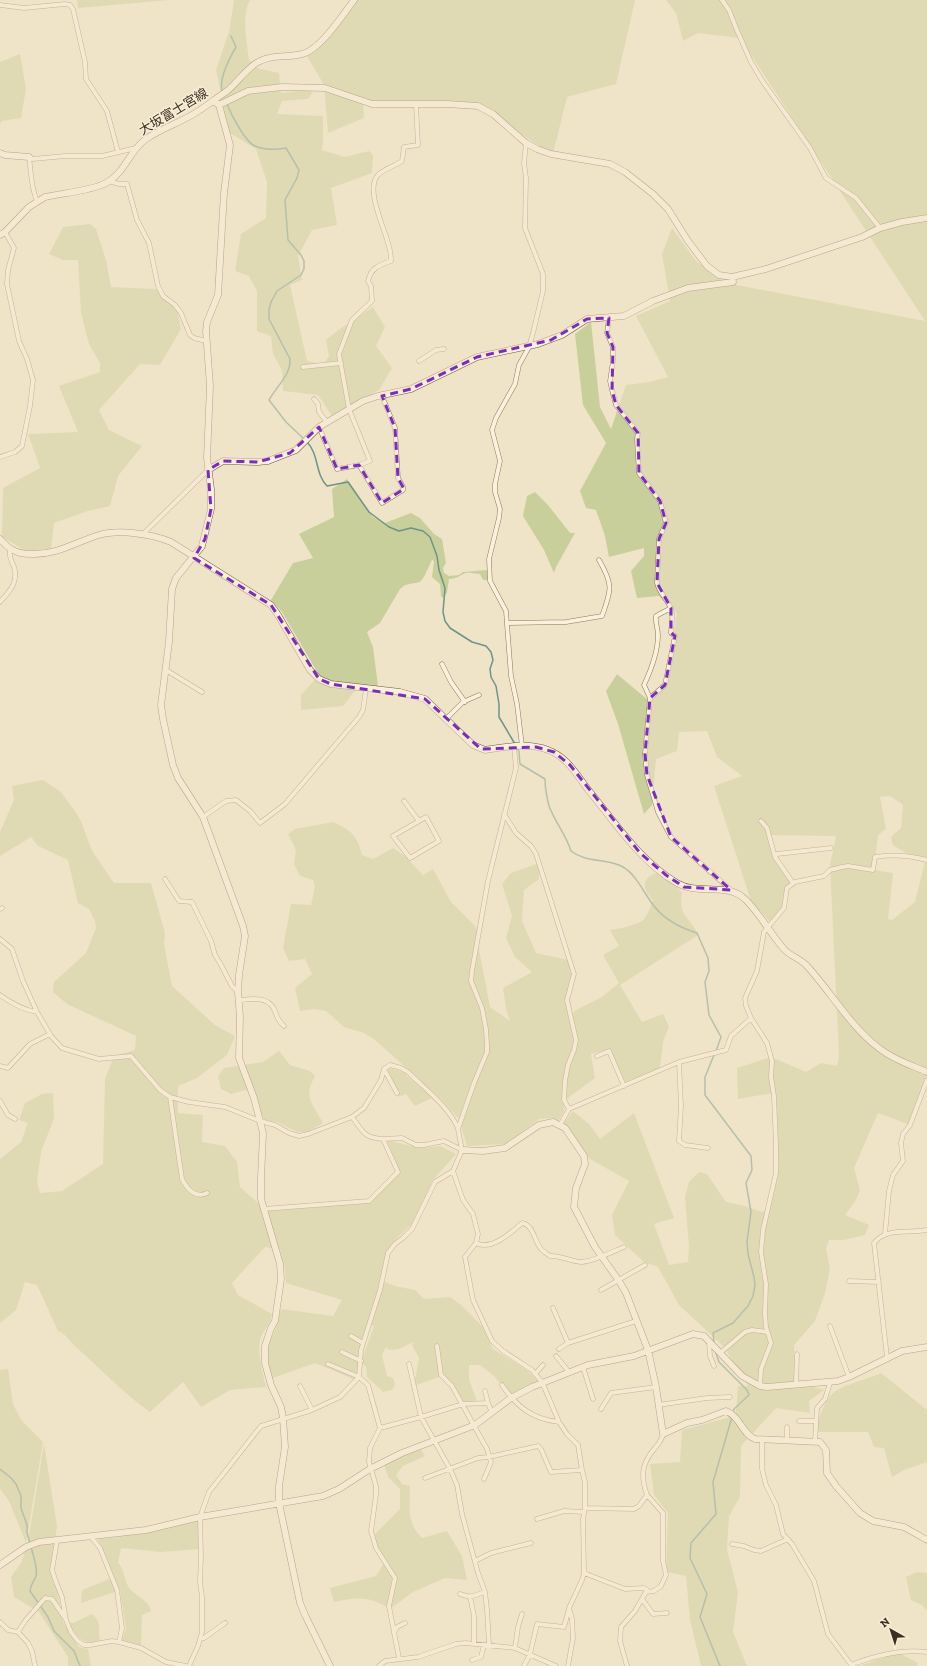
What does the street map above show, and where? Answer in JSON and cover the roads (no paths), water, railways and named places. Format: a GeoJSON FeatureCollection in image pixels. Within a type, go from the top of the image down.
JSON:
{"type":"FeatureCollection","features":[{"type":"Feature","properties":{"kind":"street","name":"大坂富士宮線"},"geometry":{"type":"LineString","coordinates":[[2,234],[29,207],[45,197],[98,186],[109,182],[123,169],[136,148],[149,137],[198,112],[226,91],[259,61],[276,56],[302,54],[316,46],[354,0]]}},
{"type":"Feature","properties":{"kind":"street"},"geometry":{"type":"LineString","coordinates":[[722,0],[729,10],[751,62],[763,82],[810,148],[826,178],[856,198],[880,228]]}},
{"type":"Feature","properties":{"kind":"street"},"geometry":{"type":"LineString","coordinates":[[0,5],[24,8],[65,4],[70,5],[73,9],[85,62],[86,79],[107,111],[118,152]]}},
{"type":"Feature","properties":{"kind":"street"},"geometry":{"type":"LineString","coordinates":[[220,104],[248,91],[282,87],[303,87],[325,88],[372,104],[447,104],[478,106],[493,114],[526,143],[551,154],[610,164],[625,172],[653,194],[668,209],[695,251],[707,266],[719,275],[732,277],[766,269],[853,240],[880,228],[902,222],[927,218]]}},
{"type":"Feature","properties":{"kind":"street"},"geometry":{"type":"LineString","coordinates":[[215,99],[220,104],[230,145],[224,193],[218,295],[207,322],[206,341],[210,386],[207,458],[211,489],[211,509],[205,539],[202,546],[194,558],[178,574],[172,589],[162,705],[163,719],[173,765],[178,778],[203,817],[243,926],[245,936],[238,992],[240,1017],[239,1058],[254,1098],[263,1133],[261,1178],[263,1209],[280,1264],[281,1279],[275,1321],[265,1346],[265,1363],[270,1385],[281,1407],[284,1418],[285,1447],[279,1486],[279,1503],[300,1603],[310,1628],[330,1666]]}},
{"type":"Feature","properties":{"kind":"street"},"geometry":{"type":"LineString","coordinates":[[319,427],[337,469],[359,465],[370,461],[349,409],[340,354],[341,347],[352,320],[372,301],[371,286],[368,281],[369,275],[374,268],[391,261],[388,243],[374,200],[373,190],[375,180],[379,174],[402,161],[404,147],[418,145],[416,104]]}},
{"type":"Feature","properties":{"kind":"street"},"geometry":{"type":"LineString","coordinates":[[522,746],[517,704],[511,676],[506,611],[490,581],[489,559],[500,510],[495,492],[495,484],[500,461],[492,430],[496,418],[512,392],[519,365],[529,347],[543,291],[543,274],[525,228],[526,178],[524,163],[526,143]]}},
{"type":"Feature","properties":{"kind":"street"},"geometry":{"type":"LineString","coordinates":[[0,153],[5,156],[33,159],[65,156],[102,156],[136,148]]}},
{"type":"Feature","properties":{"kind":"street"},"geometry":{"type":"LineString","coordinates":[[29,158],[33,185],[32,192],[37,201]]}},
{"type":"Feature","properties":{"kind":"street"},"geometry":{"type":"LineString","coordinates":[[109,182],[127,184],[137,220],[149,243],[158,286],[163,296],[175,305],[181,313],[190,335],[194,338],[206,341]]}},
{"type":"Feature","properties":{"kind":"street"},"geometry":{"type":"LineString","coordinates":[[0,457],[15,452],[22,446],[30,406],[33,380],[27,359],[19,341],[7,284],[8,270],[14,248],[2,234]]}},
{"type":"Feature","properties":{"kind":"street"},"geometry":{"type":"LineString","coordinates":[[142,535],[208,470],[223,461],[268,461],[290,453],[306,441],[319,427],[363,401],[410,389],[477,357],[529,347],[562,335],[587,319],[624,316],[653,301],[688,288],[733,282],[732,277]]}},
{"type":"Feature","properties":{"kind":"street"},"geometry":{"type":"LineString","coordinates":[[609,318],[607,333],[613,347],[610,381],[616,405],[638,433],[637,452],[639,473],[660,501],[666,523],[659,539],[657,583],[658,588],[672,613],[671,633],[675,636],[667,682],[662,689],[650,698]]}},
{"type":"Feature","properties":{"kind":"street"},"geometry":{"type":"LineString","coordinates":[[419,362],[436,350],[444,349]]}},
{"type":"Feature","properties":{"kind":"street"},"geometry":{"type":"LineString","coordinates":[[303,367],[341,363]]}},
{"type":"Feature","properties":{"kind":"street"},"geometry":{"type":"LineString","coordinates":[[359,465],[382,503],[403,490],[398,478],[395,428],[382,396]]}},
{"type":"Feature","properties":{"kind":"street"},"geometry":{"type":"LineString","coordinates":[[314,399],[318,404],[319,412],[327,422]]}},
{"type":"Feature","properties":{"kind":"street"},"geometry":{"type":"LineString","coordinates":[[0,539],[10,549],[27,554],[48,554],[67,549],[99,535],[120,533],[155,536],[171,542],[194,558],[271,605],[310,670],[319,679],[331,684],[400,692],[425,699],[447,718],[474,745],[481,749],[485,750],[514,746],[547,749],[562,757],[570,765],[585,786],[640,853],[676,883],[693,889],[731,890]]}},
{"type":"Feature","properties":{"kind":"street"},"geometry":{"type":"LineString","coordinates":[[0,602],[12,588],[15,580],[15,569],[9,556],[10,549]]}},
{"type":"Feature","properties":{"kind":"street"},"geometry":{"type":"LineString","coordinates":[[507,623],[566,622],[602,616],[608,602],[610,582],[599,560]]}},
{"type":"Feature","properties":{"kind":"street"},"geometry":{"type":"LineString","coordinates":[[670,608],[656,616],[655,621],[658,630],[657,648],[644,685],[650,698],[645,754],[647,776],[658,812],[671,837],[731,890],[747,901],[783,949],[806,965],[853,1022],[877,1047],[899,1060],[927,1072]]}},
{"type":"Feature","properties":{"kind":"street"},"geometry":{"type":"LineString","coordinates":[[442,664],[451,682],[465,702]]}},
{"type":"Feature","properties":{"kind":"street"},"geometry":{"type":"LineString","coordinates":[[166,670],[202,692]]}},
{"type":"Feature","properties":{"kind":"street"},"geometry":{"type":"LineString","coordinates":[[203,817],[230,799],[240,802],[260,823],[280,808],[359,717],[363,710],[366,689]]}},
{"type":"Feature","properties":{"kind":"street"},"geometry":{"type":"LineString","coordinates":[[447,718],[465,702],[479,695]]}},
{"type":"Feature","properties":{"kind":"street"},"geometry":{"type":"LineString","coordinates":[[458,1128],[487,1052],[486,1028],[471,981],[488,881],[516,768],[514,746]]}},
{"type":"Feature","properties":{"kind":"street"},"geometry":{"type":"LineString","coordinates":[[404,801],[419,821]]}},
{"type":"Feature","properties":{"kind":"street"},"geometry":{"type":"LineString","coordinates":[[504,814],[516,833],[531,846],[536,854],[574,974],[567,1000],[576,1040],[576,1045],[568,1065],[564,1100],[569,1110]]}},
{"type":"Feature","properties":{"kind":"street"},"geometry":{"type":"LineString","coordinates":[[426,817],[439,841],[410,858],[394,836],[419,821],[426,817]]}},
{"type":"Feature","properties":{"kind":"street"},"geometry":{"type":"LineString","coordinates":[[761,821],[767,828],[775,857],[793,883]]}},
{"type":"Feature","properties":{"kind":"street"},"geometry":{"type":"LineString","coordinates":[[775,857],[777,854],[831,848]]}},
{"type":"Feature","properties":{"kind":"street"},"geometry":{"type":"LineString","coordinates":[[760,1386],[761,1369],[771,1343],[765,1314],[766,1284],[761,1252],[763,1230],[776,1173],[774,1096],[771,1077],[772,1061],[767,1043],[751,1018],[746,1006],[745,998],[757,970],[764,932],[784,908],[787,888],[793,883],[824,876],[832,869],[848,866],[873,870],[875,857],[879,856],[905,856],[927,860]]}},
{"type":"Feature","properties":{"kind":"street"},"geometry":{"type":"LineString","coordinates":[[166,879],[179,901],[192,902],[211,941],[215,955],[232,986],[238,992]]}},
{"type":"Feature","properties":{"kind":"street"},"geometry":{"type":"LineString","coordinates":[[0,938],[12,948],[23,981],[37,1012],[50,1034],[62,1048],[99,1059],[131,1056],[160,1090],[170,1097],[189,1102],[225,1107],[260,1121],[275,1125],[289,1133],[299,1136],[352,1117],[364,1108],[381,1080],[384,1069],[390,1065],[408,1072],[444,1107],[458,1128],[462,1150],[452,1171],[435,1182],[412,1229],[395,1244],[388,1253],[380,1290],[363,1343],[359,1377],[340,1398],[312,1410],[261,1426],[209,1492],[200,1517],[202,1557],[200,1582],[202,1617],[200,1639],[189,1666]]}},
{"type":"Feature","properties":{"kind":"street"},"geometry":{"type":"LineString","coordinates":[[0,995],[8,1002],[30,1011],[37,1012]]}},
{"type":"Feature","properties":{"kind":"street"},"geometry":{"type":"LineString","coordinates":[[239,1000],[260,999],[268,1002],[274,1010],[277,1020],[284,1026]]}},
{"type":"Feature","properties":{"kind":"street"},"geometry":{"type":"LineString","coordinates":[[560,1125],[569,1110],[679,1062],[726,1050],[731,1036],[751,1018]]}},
{"type":"Feature","properties":{"kind":"street"},"geometry":{"type":"LineString","coordinates":[[0,1066],[8,1068],[30,1044],[50,1034]]}},
{"type":"Feature","properties":{"kind":"street"},"geometry":{"type":"LineString","coordinates":[[597,1056],[610,1051],[624,1086]]}},
{"type":"Feature","properties":{"kind":"street"},"geometry":{"type":"LineString","coordinates":[[679,1062],[681,1106],[679,1141],[685,1145],[708,1148]]}},
{"type":"Feature","properties":{"kind":"street"},"geometry":{"type":"LineString","coordinates":[[384,1069],[398,1093]]}},
{"type":"Feature","properties":{"kind":"street"},"geometry":{"type":"LineString","coordinates":[[885,1234],[890,1186],[893,1175],[902,1161],[903,1155],[901,1143],[903,1134],[910,1125],[927,1080]]}},
{"type":"Feature","properties":{"kind":"street"},"geometry":{"type":"LineString","coordinates":[[170,1097],[182,1179],[186,1187],[192,1192],[200,1194],[207,1193]]}},
{"type":"Feature","properties":{"kind":"street"},"geometry":{"type":"LineString","coordinates":[[0,1101],[8,1115],[15,1119]]}},
{"type":"Feature","properties":{"kind":"street"},"geometry":{"type":"LineString","coordinates":[[352,1117],[366,1136],[383,1139],[402,1138],[416,1145],[444,1142],[462,1150],[483,1151],[505,1148],[538,1124],[553,1122],[564,1128],[584,1156],[585,1164],[576,1188],[574,1207],[585,1231],[626,1293],[648,1350],[656,1387],[663,1434],[662,1439],[646,1458],[643,1466],[647,1495],[663,1513],[663,1561],[666,1575],[661,1586],[654,1591],[646,1592]]}},
{"type":"Feature","properties":{"kind":"street"},"geometry":{"type":"LineString","coordinates":[[263,1209],[369,1201],[398,1172],[383,1139]]}},
{"type":"Feature","properties":{"kind":"street"},"geometry":{"type":"LineString","coordinates":[[452,1171],[463,1200],[473,1214],[478,1234],[476,1243],[465,1257],[471,1293],[482,1320],[492,1341],[502,1351],[532,1370],[542,1382],[559,1422],[578,1446],[584,1482],[584,1573],[582,1580],[564,1627],[537,1624],[530,1654],[524,1666]]}},
{"type":"Feature","properties":{"kind":"street"},"geometry":{"type":"LineString","coordinates":[[476,1243],[485,1246],[505,1237],[522,1223],[530,1227],[543,1251],[550,1256],[556,1255],[581,1262],[624,1247]]}},
{"type":"Feature","properties":{"kind":"street"},"geometry":{"type":"LineString","coordinates":[[888,1357],[874,1244],[878,1238],[885,1234],[927,1230]]}},
{"type":"Feature","properties":{"kind":"street"},"geometry":{"type":"LineString","coordinates":[[601,1290],[645,1265]]}},
{"type":"Feature","properties":{"kind":"street"},"geometry":{"type":"LineString","coordinates":[[849,1281],[878,1282]]}},
{"type":"Feature","properties":{"kind":"street"},"geometry":{"type":"LineString","coordinates":[[553,1308],[568,1343]]}},
{"type":"Feature","properties":{"kind":"street"},"geometry":{"type":"LineString","coordinates":[[559,1349],[568,1343],[636,1321]]}},
{"type":"Feature","properties":{"kind":"street"},"geometry":{"type":"LineString","coordinates":[[830,1326],[849,1377]]}},
{"type":"Feature","properties":{"kind":"street"},"geometry":{"type":"LineString","coordinates":[[719,1352],[749,1330],[768,1332]]}},
{"type":"Feature","properties":{"kind":"street"},"geometry":{"type":"LineString","coordinates":[[0,1565],[26,1547],[39,1542],[146,1530],[200,1517],[327,1494],[339,1489],[402,1453],[475,1425],[511,1398],[542,1382],[583,1367],[634,1356],[693,1334],[704,1336],[742,1376],[760,1386],[830,1383],[849,1377],[902,1350],[927,1347]]}},
{"type":"Feature","properties":{"kind":"street"},"geometry":{"type":"LineString","coordinates":[[351,1336],[363,1343]]}},
{"type":"Feature","properties":{"kind":"street"},"geometry":{"type":"LineString","coordinates":[[710,1343],[710,1356],[714,1366]]}},
{"type":"Feature","properties":{"kind":"street"},"geometry":{"type":"LineString","coordinates":[[437,1346],[441,1375],[452,1386],[487,1449],[491,1462],[484,1479]]}},
{"type":"Feature","properties":{"kind":"street"},"geometry":{"type":"LineString","coordinates":[[342,1352],[360,1361]]}},
{"type":"Feature","properties":{"kind":"street"},"geometry":{"type":"LineString","coordinates":[[796,1385],[797,1354]]}},
{"type":"Feature","properties":{"kind":"street"},"geometry":{"type":"LineString","coordinates":[[556,1356],[569,1372]]}},
{"type":"Feature","properties":{"kind":"street"},"geometry":{"type":"LineString","coordinates":[[328,1364],[359,1377],[368,1385],[380,1428],[370,1448],[370,1470],[376,1486],[370,1531],[372,1540],[394,1578],[389,1606],[399,1658]]}},
{"type":"Feature","properties":{"kind":"street"},"geometry":{"type":"LineString","coordinates":[[409,1364],[421,1418],[450,1469],[457,1485],[462,1514],[485,1592],[487,1609],[486,1645],[481,1657],[472,1660]]}},
{"type":"Feature","properties":{"kind":"street"},"geometry":{"type":"LineString","coordinates":[[535,1374],[544,1365]]}},
{"type":"Feature","properties":{"kind":"street"},"geometry":{"type":"LineString","coordinates":[[583,1367],[593,1399]]}},
{"type":"Feature","properties":{"kind":"street"},"geometry":{"type":"LineString","coordinates":[[815,1442],[817,1408],[825,1399],[830,1383]]}},
{"type":"Feature","properties":{"kind":"street"},"geometry":{"type":"LineString","coordinates":[[502,1385],[519,1406],[536,1417],[559,1422]]}},
{"type":"Feature","properties":{"kind":"street"},"geometry":{"type":"LineString","coordinates":[[300,1386],[312,1410]]}},
{"type":"Feature","properties":{"kind":"street"},"geometry":{"type":"LineString","coordinates":[[601,1409],[611,1393],[656,1387]]}},
{"type":"Feature","properties":{"kind":"street"},"geometry":{"type":"LineString","coordinates":[[485,1392],[492,1413]]}},
{"type":"Feature","properties":{"kind":"street"},"geometry":{"type":"LineString","coordinates":[[658,1405],[707,1398],[730,1397]]}},
{"type":"Feature","properties":{"kind":"street"},"geometry":{"type":"LineString","coordinates":[[380,1428],[421,1418],[463,1404],[488,1403]]}},
{"type":"Feature","properties":{"kind":"street"},"geometry":{"type":"LineString","coordinates":[[663,1434],[687,1423],[702,1420],[728,1411],[735,1416],[748,1435],[755,1439],[762,1441],[820,1442],[826,1450],[827,1473],[836,1486],[864,1516],[873,1521],[904,1527],[927,1540]]}},
{"type":"Feature","properties":{"kind":"street"},"geometry":{"type":"LineString","coordinates":[[799,1421],[816,1422]]}},
{"type":"Feature","properties":{"kind":"street"},"geometry":{"type":"LineString","coordinates":[[787,1427],[787,1441]]}},
{"type":"Feature","properties":{"kind":"street"},"geometry":{"type":"LineString","coordinates":[[762,1441],[762,1469],[776,1505],[783,1534],[792,1544],[814,1581],[830,1637],[852,1666],[888,1653],[904,1651],[927,1652]]}},
{"type":"Feature","properties":{"kind":"street"},"geometry":{"type":"LineString","coordinates":[[425,1478],[464,1462],[478,1458],[538,1446],[541,1449],[551,1472],[582,1470]]}},
{"type":"Feature","properties":{"kind":"street"},"geometry":{"type":"LineString","coordinates":[[537,1519],[564,1511],[634,1509],[639,1506],[647,1495]]}},
{"type":"Feature","properties":{"kind":"street"},"geometry":{"type":"LineString","coordinates":[[90,1537],[100,1548],[117,1590],[122,1628],[119,1642]]}},
{"type":"Feature","properties":{"kind":"street"},"geometry":{"type":"LineString","coordinates":[[732,1544],[761,1551],[788,1540]]}},
{"type":"Feature","properties":{"kind":"street"},"geometry":{"type":"LineString","coordinates":[[57,1541],[52,1570],[62,1596],[66,1620]]}},
{"type":"Feature","properties":{"kind":"street"},"geometry":{"type":"LineString","coordinates":[[475,1561],[491,1552],[531,1543]]}},
{"type":"Feature","properties":{"kind":"street"},"geometry":{"type":"LineString","coordinates":[[584,1573],[625,1589],[644,1588],[647,1590],[646,1592]]}},
{"type":"Feature","properties":{"kind":"street"},"geometry":{"type":"LineString","coordinates":[[460,1594],[470,1596],[485,1592]]}},
{"type":"Feature","properties":{"kind":"street"},"geometry":{"type":"LineString","coordinates":[[627,1666],[620,1641],[621,1626],[635,1611],[646,1592]]}},
{"type":"Feature","properties":{"kind":"street"},"geometry":{"type":"LineString","coordinates":[[470,1596],[474,1616],[474,1643]]}},
{"type":"Feature","properties":{"kind":"street"},"geometry":{"type":"LineString","coordinates":[[18,1632],[45,1598],[52,1599],[66,1620],[71,1632],[84,1645],[90,1646],[112,1641],[119,1642],[141,1648],[166,1662],[186,1666]]}},
{"type":"Feature","properties":{"kind":"street"},"geometry":{"type":"LineString","coordinates":[[642,1599],[653,1614],[667,1613]]}},
{"type":"Feature","properties":{"kind":"street"},"geometry":{"type":"LineString","coordinates":[[568,1666],[573,1638],[570,1608]]}},
{"type":"Feature","properties":{"kind":"street"},"geometry":{"type":"LineString","coordinates":[[515,1648],[518,1627],[522,1614]]}},
{"type":"Feature","properties":{"kind":"street"},"geometry":{"type":"LineString","coordinates":[[0,1622],[8,1630],[18,1632],[28,1643],[32,1651],[35,1666]]}},
{"type":"Feature","properties":{"kind":"street"},"geometry":{"type":"LineString","coordinates":[[200,1639],[204,1638],[225,1623]]}},
{"type":"Feature","properties":{"kind":"street"},"geometry":{"type":"LineString","coordinates":[[393,1633],[397,1627],[405,1623]]}},
{"type":"Feature","properties":{"kind":"street"},"geometry":{"type":"LineString","coordinates":[[379,1666],[385,1660],[418,1657],[456,1644],[474,1643],[515,1648],[556,1666]]}},
{"type":"Feature","properties":{"kind":"waterway"},"geometry":{"type":"LineString","coordinates":[[222,91],[221,86],[223,75],[236,47],[231,36]]}},
{"type":"Feature","properties":{"kind":"waterway"},"geometry":{"type":"LineString","coordinates":[[227,104],[239,127],[251,143],[255,146],[267,149],[286,148],[299,170],[297,178],[285,200],[288,240],[301,255],[304,261],[304,269],[301,275],[277,291],[271,302],[269,319],[290,359],[290,365],[286,376],[269,400],[286,422],[304,439]]}},
{"type":"Feature","properties":{"kind":"waterway"},"geometry":{"type":"LineString","coordinates":[[307,442],[314,452],[320,476],[327,486],[348,482],[369,512],[389,527],[399,531],[411,528],[423,531],[430,537],[437,556],[439,570],[445,588],[443,612],[445,621],[450,628],[472,642],[486,646],[491,652],[493,660],[490,669],[491,677],[496,686],[499,704],[499,717],[515,744]]}},
{"type":"Feature","properties":{"kind":"waterway"},"geometry":{"type":"LineString","coordinates":[[517,747],[520,764],[545,779],[549,806],[571,851],[577,855],[590,859],[617,864],[628,870],[658,911],[679,926],[697,933],[708,958],[709,971],[705,982],[709,1015],[721,1037],[716,1051]]}},
{"type":"Feature","properties":{"kind":"waterway"},"geometry":{"type":"LineString","coordinates":[[714,1055],[705,1077],[705,1095],[751,1156],[752,1170],[746,1183],[751,1212],[747,1242],[748,1254],[755,1285],[753,1296],[748,1306],[733,1323],[713,1333],[714,1343]]}},
{"type":"Feature","properties":{"kind":"waterway"},"geometry":{"type":"LineString","coordinates":[[715,1350],[719,1362],[747,1390],[749,1395],[734,1409],[733,1413]]}},
{"type":"Feature","properties":{"kind":"waterway"},"geometry":{"type":"LineString","coordinates":[[720,1666],[700,1617],[707,1594],[690,1558],[691,1543],[716,1514],[713,1482],[732,1417]]}},
{"type":"Feature","properties":{"kind":"waterway"},"geometry":{"type":"LineString","coordinates":[[0,1469],[16,1484],[21,1496],[21,1508],[27,1525],[30,1544]]}},
{"type":"Feature","properties":{"kind":"waterway"},"geometry":{"type":"LineString","coordinates":[[31,1547],[35,1562],[36,1576],[30,1591],[48,1617],[54,1631],[74,1651],[80,1666]]}}]}
